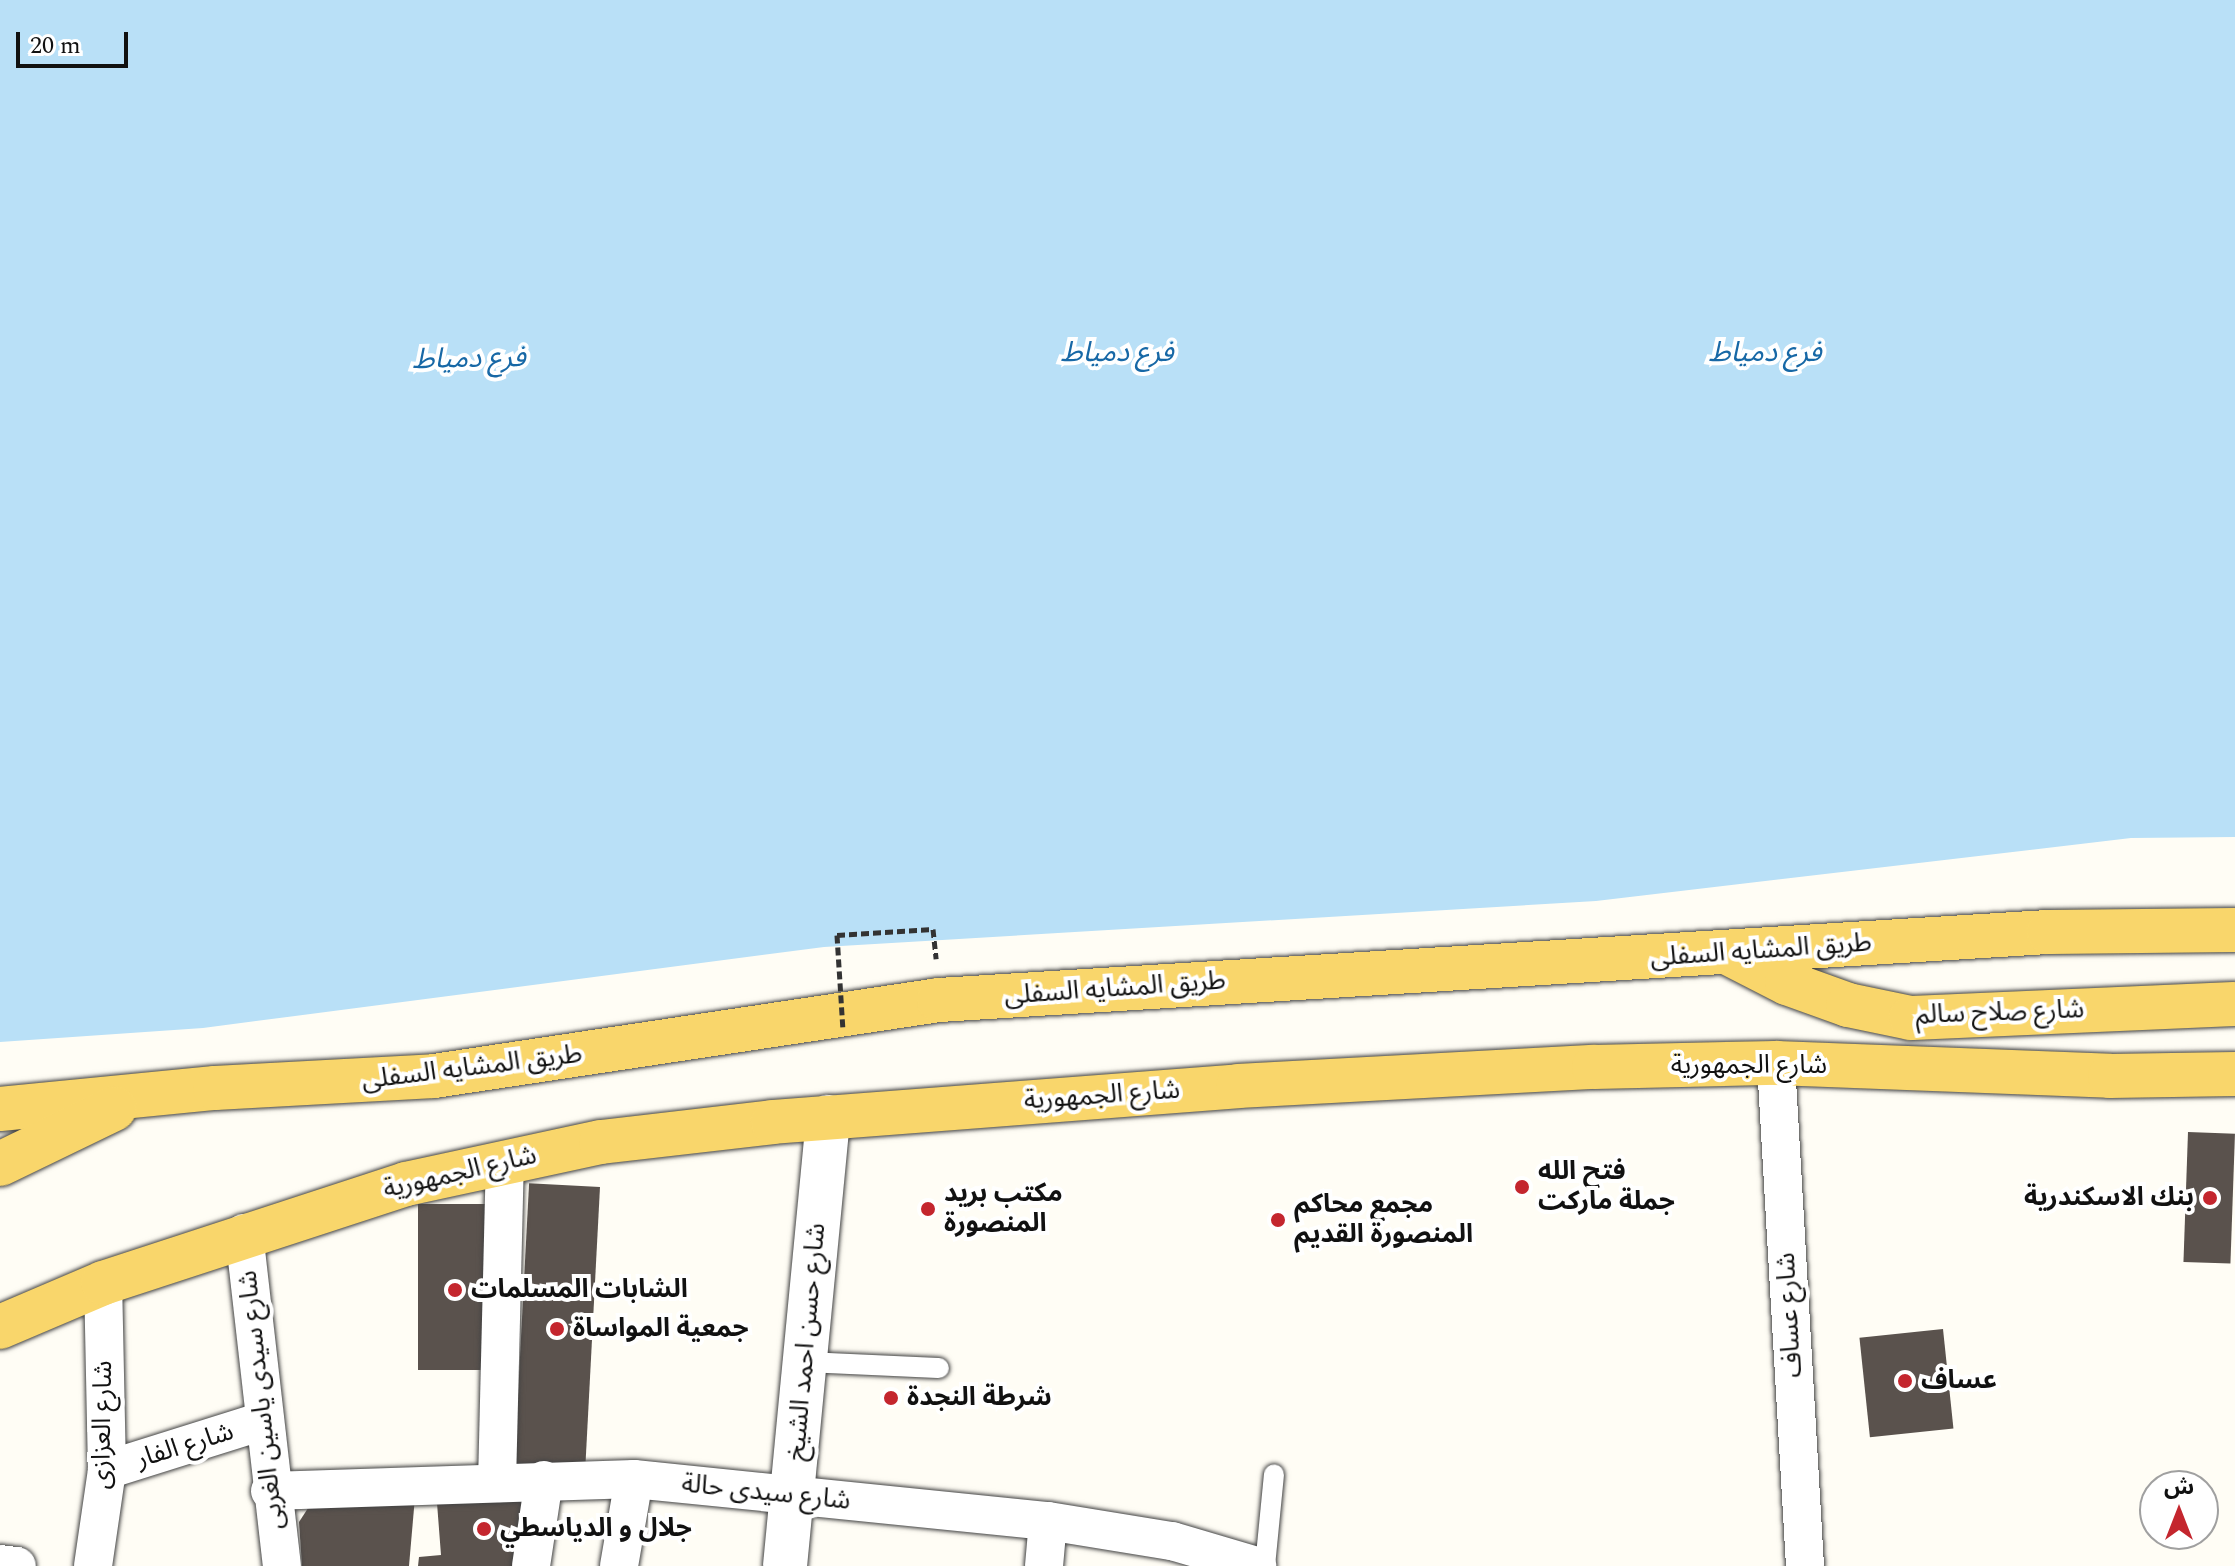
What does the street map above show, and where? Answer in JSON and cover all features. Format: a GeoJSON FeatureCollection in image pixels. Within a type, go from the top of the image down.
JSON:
{"type":"FeatureCollection","features":[{"type":"Feature","properties":{"kind":"main road","name":"طريق المشايه السفلى"},"geometry":{"type":"LineString","coordinates":[[0,1109],[215,1088],[434,1076],[939,1000],[2049,932],[2235,930]]}},
{"type":"Feature","properties":{"kind":"main road","name":"شارع صلاح سالم"},"geometry":{"type":"LineString","coordinates":[[1729,953],[1811,992],[1911,1018],[2235,1004]]}},
{"type":"Feature","properties":{"kind":"main road","name":"شارع الجمهورية"},"geometry":{"type":"LineString","coordinates":[[0,1327],[103,1283],[244,1233],[406,1184],[601,1142],[828,1117],[1238,1086],[1776,1063],[2110,1076],[2235,1074]]}},
{"type":"Feature","properties":{"kind":"main road"},"geometry":{"type":"LineString","coordinates":[[0,1164],[106,1111],[215,1088]]}},
{"type":"Feature","properties":{"kind":"street","name":"شارع عساف"},"geometry":{"type":"LineString","coordinates":[[1776,1063],[1805,1566]]}},
{"type":"Feature","properties":{"kind":"street","name":"شارع حسن احمد الشيخ"},"geometry":{"type":"LineString","coordinates":[[785,1566],[828,1117]]}},
{"type":"Feature","properties":{"kind":"street"},"geometry":{"type":"LineString","coordinates":[[497,1483],[505,1161]]}},
{"type":"Feature","properties":{"kind":"street","name":"شارع سيدى ياسين الغربى"},"geometry":{"type":"LineString","coordinates":[[244,1233],[262,1421],[282,1566]]}},
{"type":"Feature","properties":{"kind":"street","name":"شارع العزازى"},"geometry":{"type":"LineString","coordinates":[[93,1566],[107,1470],[103,1283]]}},
{"type":"Feature","properties":{"kind":"street","name":"شارع الفار"},"geometry":{"type":"LineString","coordinates":[[107,1470],[262,1421]]}},
{"type":"Feature","properties":{"kind":"street"},"geometry":{"type":"LineString","coordinates":[[619,1566],[634,1479]]}},
{"type":"Feature","properties":{"kind":"street","name":"شارع سيدى حالة"},"geometry":{"type":"LineString","coordinates":[[270,1491],[634,1479],[1048,1521],[1171,1554],[1257,1566]]}},
{"type":"Feature","properties":{"kind":"street"},"geometry":{"type":"LineString","coordinates":[[531,1566],[544,1480]]}},
{"type":"Feature","properties":{"kind":"street"},"geometry":{"type":"LineString","coordinates":[[1044,1566],[1048,1521]]}},
{"type":"Feature","properties":{"kind":"street"},"geometry":{"type":"LineString","coordinates":[[0,1564],[17,1566]]}},
{"type":"Feature","properties":{"kind":"lane"},"geometry":{"type":"LineString","coordinates":[[805,1362],[939,1368]]}},
{"type":"Feature","properties":{"kind":"lane"},"geometry":{"type":"LineString","coordinates":[[1265,1566],[1274,1474]]}},
{"type":"Feature","properties":{"kind":"path"},"geometry":{"type":"LineString","coordinates":[[843,1031],[837,935],[933,929],[939,1000]]}},
{"type":"Feature","properties":{"kind":"water","name":"فرع دمياط"},"geometry":{"type":"Polygon","coordinates":[[[0,0],[2235,0],[2235,837],[2131,838],[1596,901],[824,947],[203,1028],[0,1042],[0,0]]]}},
{"type":"Feature","properties":{"kind":"building","name":"بنك الاسكندرية"},"geometry":{"type":"Polygon","coordinates":[[[2188,1132],[2235,1134],[2230,1264],[2183,1262],[2188,1132]]]}},
{"type":"Feature","properties":{"kind":"building","name":"جمعية المواساة"},"geometry":{"type":"Polygon","coordinates":[[[529,1183],[600,1187],[585,1468],[514,1464],[529,1183]]]}},
{"type":"Feature","properties":{"kind":"building","name":"الشابات المسلمات"},"geometry":{"type":"Polygon","coordinates":[[[418,1204],[491,1204],[491,1370],[418,1370],[418,1204]]]}},
{"type":"Feature","properties":{"kind":"building","name":"عساف"},"geometry":{"type":"Polygon","coordinates":[[[1943,1329],[1953,1428],[1870,1437],[1859,1338],[1943,1329]]]}},
{"type":"Feature","properties":{"kind":"building","name":"جلال و الدياسطي"},"geometry":{"type":"Polygon","coordinates":[[[535,1496],[524,1566],[418,1566],[419,1557],[441,1555],[437,1503],[535,1496]]]}},
{"type":"Feature","properties":{"kind":"building"},"geometry":{"type":"Polygon","coordinates":[[[415,1497],[409,1566],[302,1566],[299,1522],[312,1502],[415,1497]]]}},
{"type":"Feature","properties":{"kind":"place","name":"فتح الله جملة ماركت"},"geometry":{"type":"Point","coordinates":[1522,1187]}},
{"type":"Feature","properties":{"kind":"place","name":"بنك الاسكندرية"},"geometry":{"type":"Point","coordinates":[2210,1198]}},
{"type":"Feature","properties":{"kind":"place","name":"مكتب بريد المنصورة"},"geometry":{"type":"Point","coordinates":[928,1209]}},
{"type":"Feature","properties":{"kind":"place","name":"مجمع محاكم المنصورة القديم"},"geometry":{"type":"Point","coordinates":[1278,1220]}},
{"type":"Feature","properties":{"kind":"place","name":"الشابات المسلمات"},"geometry":{"type":"Point","coordinates":[455,1290]}},
{"type":"Feature","properties":{"kind":"place","name":"جمعية المواساة"},"geometry":{"type":"Point","coordinates":[557,1329]}},
{"type":"Feature","properties":{"kind":"place","name":"عساف"},"geometry":{"type":"Point","coordinates":[1905,1381]}},
{"type":"Feature","properties":{"kind":"place","name":"شرطة النجدة"},"geometry":{"type":"Point","coordinates":[891,1398]}},
{"type":"Feature","properties":{"kind":"place","name":"جلال و الدياسطي"},"geometry":{"type":"Point","coordinates":[484,1529]}}]}
